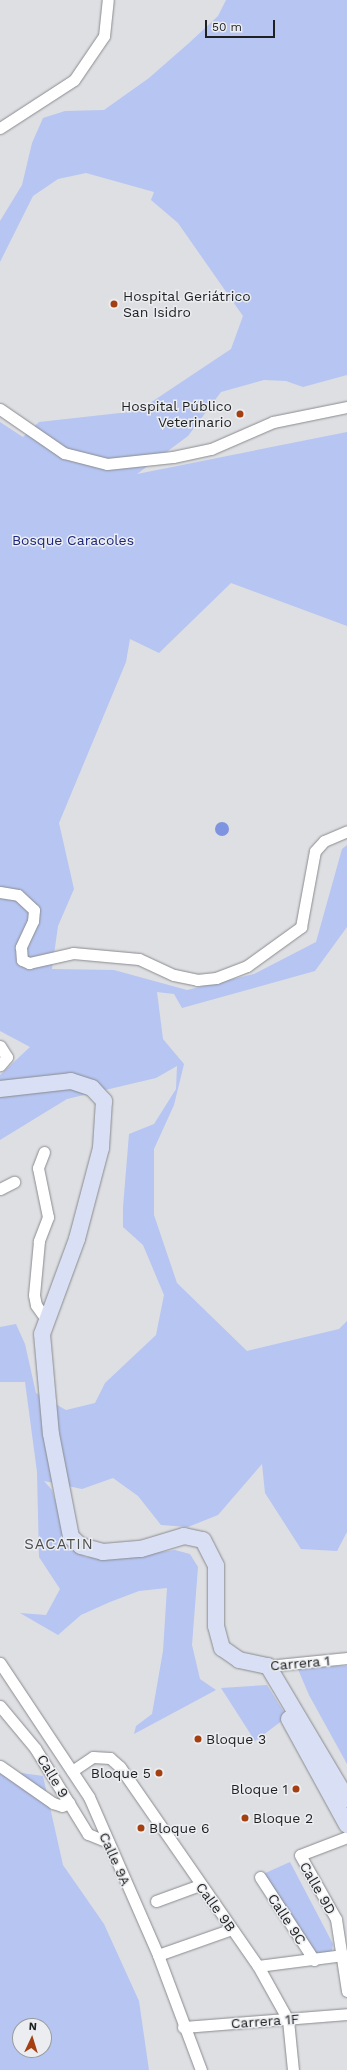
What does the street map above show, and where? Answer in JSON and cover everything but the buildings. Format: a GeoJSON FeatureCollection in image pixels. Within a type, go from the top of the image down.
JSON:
{"type":"FeatureCollection","features":[{"type":"Feature","properties":{"kind":"main road"},"geometry":{"type":"LineString","coordinates":[[0,1088],[71,1081],[92,1088],[104,1101],[101,1148],[77,1239],[45,1318]]}},
{"type":"Feature","properties":{"kind":"main road","name":"Carrera 1"},"geometry":{"type":"LineString","coordinates":[[45,1318],[41,1350],[51,1434],[72,1537],[80,1546],[103,1552],[141,1548],[184,1536],[203,1540],[216,1566],[220,1644],[236,1658],[252,1664],[268,1666]]}},
{"type":"Feature","properties":{"kind":"main road"},"geometry":{"type":"LineString","coordinates":[[252,1664],[288,1717],[347,1825]]}},
{"type":"Feature","properties":{"kind":"main road"},"geometry":{"type":"LineString","coordinates":[[268,1666],[347,1798]]}},
{"type":"Feature","properties":{"kind":"street"},"geometry":{"type":"LineString","coordinates":[[0,128],[74,80],[104,36],[108,0]]}},
{"type":"Feature","properties":{"kind":"street"},"geometry":{"type":"LineString","coordinates":[[0,409],[64,453],[107,464],[172,457],[211,449],[273,422],[347,407]]}},
{"type":"Feature","properties":{"kind":"street"},"geometry":{"type":"LineString","coordinates":[[0,892],[18,895],[34,910],[33,921],[21,947],[22,960],[29,962],[73,953],[139,959],[174,975],[198,980],[216,978],[247,966],[301,928],[315,851],[324,841],[347,831]]}},
{"type":"Feature","properties":{"kind":"street"},"geometry":{"type":"LineString","coordinates":[[0,1046],[8,1057],[0,1065]]}},
{"type":"Feature","properties":{"kind":"street"},"geometry":{"type":"LineString","coordinates":[[44,1152],[38,1168],[48,1217],[39,1241],[34,1295],[36,1305],[45,1318]]}},
{"type":"Feature","properties":{"kind":"street"},"geometry":{"type":"LineString","coordinates":[[0,1189],[14,1182]]}},
{"type":"Feature","properties":{"kind":"street","name":"Carrera 1"},"geometry":{"type":"LineString","coordinates":[[268,1666],[347,1658]]}},
{"type":"Feature","properties":{"kind":"street","name":"Calle 9A"},"geometry":{"type":"LineString","coordinates":[[0,1662],[89,1797],[158,1955],[183,2027],[201,2070]]}},
{"type":"Feature","properties":{"kind":"street","name":"Calle 9"},"geometry":{"type":"LineString","coordinates":[[0,1706],[35,1748],[88,1834],[108,1842]]}},
{"type":"Feature","properties":{"kind":"street","name":"Calle 9B"},"geometry":{"type":"LineString","coordinates":[[72,1771],[94,1757],[110,1758],[120,1767],[200,1885],[258,1966],[288,2020],[293,2070]]}},
{"type":"Feature","properties":{"kind":"street"},"geometry":{"type":"LineString","coordinates":[[0,1766],[54,1803],[62,1806],[69,1803]]}},
{"type":"Feature","properties":{"kind":"street","name":"Calle 9D"},"geometry":{"type":"LineString","coordinates":[[347,1838],[300,1855],[336,1919],[343,1955],[347,1991]]}},
{"type":"Feature","properties":{"kind":"street","name":"Calle 9C"},"geometry":{"type":"LineString","coordinates":[[260,1878],[314,1960]]}},
{"type":"Feature","properties":{"kind":"street"},"geometry":{"type":"LineString","coordinates":[[156,1901],[200,1885]]}},
{"type":"Feature","properties":{"kind":"street"},"geometry":{"type":"LineString","coordinates":[[158,1955],[232,1929]]}},
{"type":"Feature","properties":{"kind":"street"},"geometry":{"type":"LineString","coordinates":[[258,1966],[314,1960],[343,1955]]}},
{"type":"Feature","properties":{"kind":"street","name":"Carrera 1F"},"geometry":{"type":"LineString","coordinates":[[183,2027],[288,2020],[347,2014]]}},
{"type":"Feature","properties":{"kind":"green space","name":"Bosque Caracoles"},"geometry":{"type":"Polygon","coordinates":[[[226,0],[347,0],[347,375],[303,387],[286,381],[264,380],[221,392],[188,436],[137,474],[347,432],[347,626],[231,583],[159,653],[130,639],[126,662],[59,823],[74,889],[58,926],[52,969],[114,970],[187,990],[254,974],[316,942],[342,849],[347,845],[347,927],[315,971],[182,1008],[174,994],[157,992],[163,1039],[184,1064],[174,1105],[154,1149],[154,1215],[177,1283],[247,1351],[339,1329],[347,1321],[347,1532],[337,1551],[301,1549],[265,1493],[262,1464],[218,1515],[188,1527],[161,1525],[138,1496],[113,1478],[82,1489],[44,1481],[52,1490],[69,1548],[86,1557],[120,1558],[175,1550],[190,1554],[198,1567],[192,1645],[200,1679],[216,1690],[134,1734],[136,1726],[152,1714],[163,1651],[167,1588],[139,1591],[110,1602],[81,1615],[58,1635],[20,1613],[46,1615],[60,1589],[39,1557],[37,1472],[25,1382],[0,1382],[0,1327],[16,1324],[25,1344],[36,1393],[66,1410],[95,1403],[105,1383],[156,1335],[164,1295],[143,1245],[123,1227],[123,1207],[129,1134],[154,1124],[176,1089],[177,1066],[156,1078],[67,1099],[0,1140],[0,1075],[30,1047],[0,1031],[0,422],[23,437],[39,422],[138,411],[231,349],[243,316],[178,223],[151,200],[154,192],[86,173],[58,179],[33,196],[0,262],[0,221],[22,185],[32,143],[43,118],[65,111],[104,110],[149,78],[189,43],[218,16],[226,0]]]}},
{"type":"Feature","properties":{"kind":"green space"},"geometry":{"type":"Polygon","coordinates":[[[347,1666],[347,1764],[309,1695],[297,1667],[347,1666]]]}},
{"type":"Feature","properties":{"kind":"green space"},"geometry":{"type":"Polygon","coordinates":[[[267,1685],[287,1717],[255,1741],[221,1688],[267,1685]]]}},
{"type":"Feature","properties":{"kind":"green space"},"geometry":{"type":"Polygon","coordinates":[[[0,1770],[43,1776],[63,1865],[104,1924],[139,2001],[149,2070],[0,2070],[0,1770]]]}},
{"type":"Feature","properties":{"kind":"green space"},"geometry":{"type":"Polygon","coordinates":[[[290,1862],[333,1944],[332,1951],[315,1958],[261,1875],[290,1862]]]}},
{"type":"Feature","properties":{"kind":"water"},"geometry":{"type":"Polygon","coordinates":[[[222,822],[227,824],[229,829],[227,834],[222,836],[217,834],[215,829],[217,824],[222,822]]]}},
{"type":"Feature","properties":{"kind":"place","name":"Hospital Geriátrico San Isidro"},"geometry":{"type":"Point","coordinates":[114,304]}},
{"type":"Feature","properties":{"kind":"place","name":"Hospital Público Veterinario"},"geometry":{"type":"Point","coordinates":[240,414]}},
{"type":"Feature","properties":{"kind":"place","name":"Bloque 3"},"geometry":{"type":"Point","coordinates":[198,1739]}},
{"type":"Feature","properties":{"kind":"place","name":"Bloque 5"},"geometry":{"type":"Point","coordinates":[159,1773]}},
{"type":"Feature","properties":{"kind":"place","name":"Bloque 1"},"geometry":{"type":"Point","coordinates":[296,1789]}},
{"type":"Feature","properties":{"kind":"place","name":"Bloque 2"},"geometry":{"type":"Point","coordinates":[245,1818]}},
{"type":"Feature","properties":{"kind":"place","name":"Bloque 6"},"geometry":{"type":"Point","coordinates":[141,1828]}},
{"type":"Feature","properties":{"kind":"district","name":"SACATIN"},"geometry":{"type":"Point","coordinates":[59,1545]}}]}
